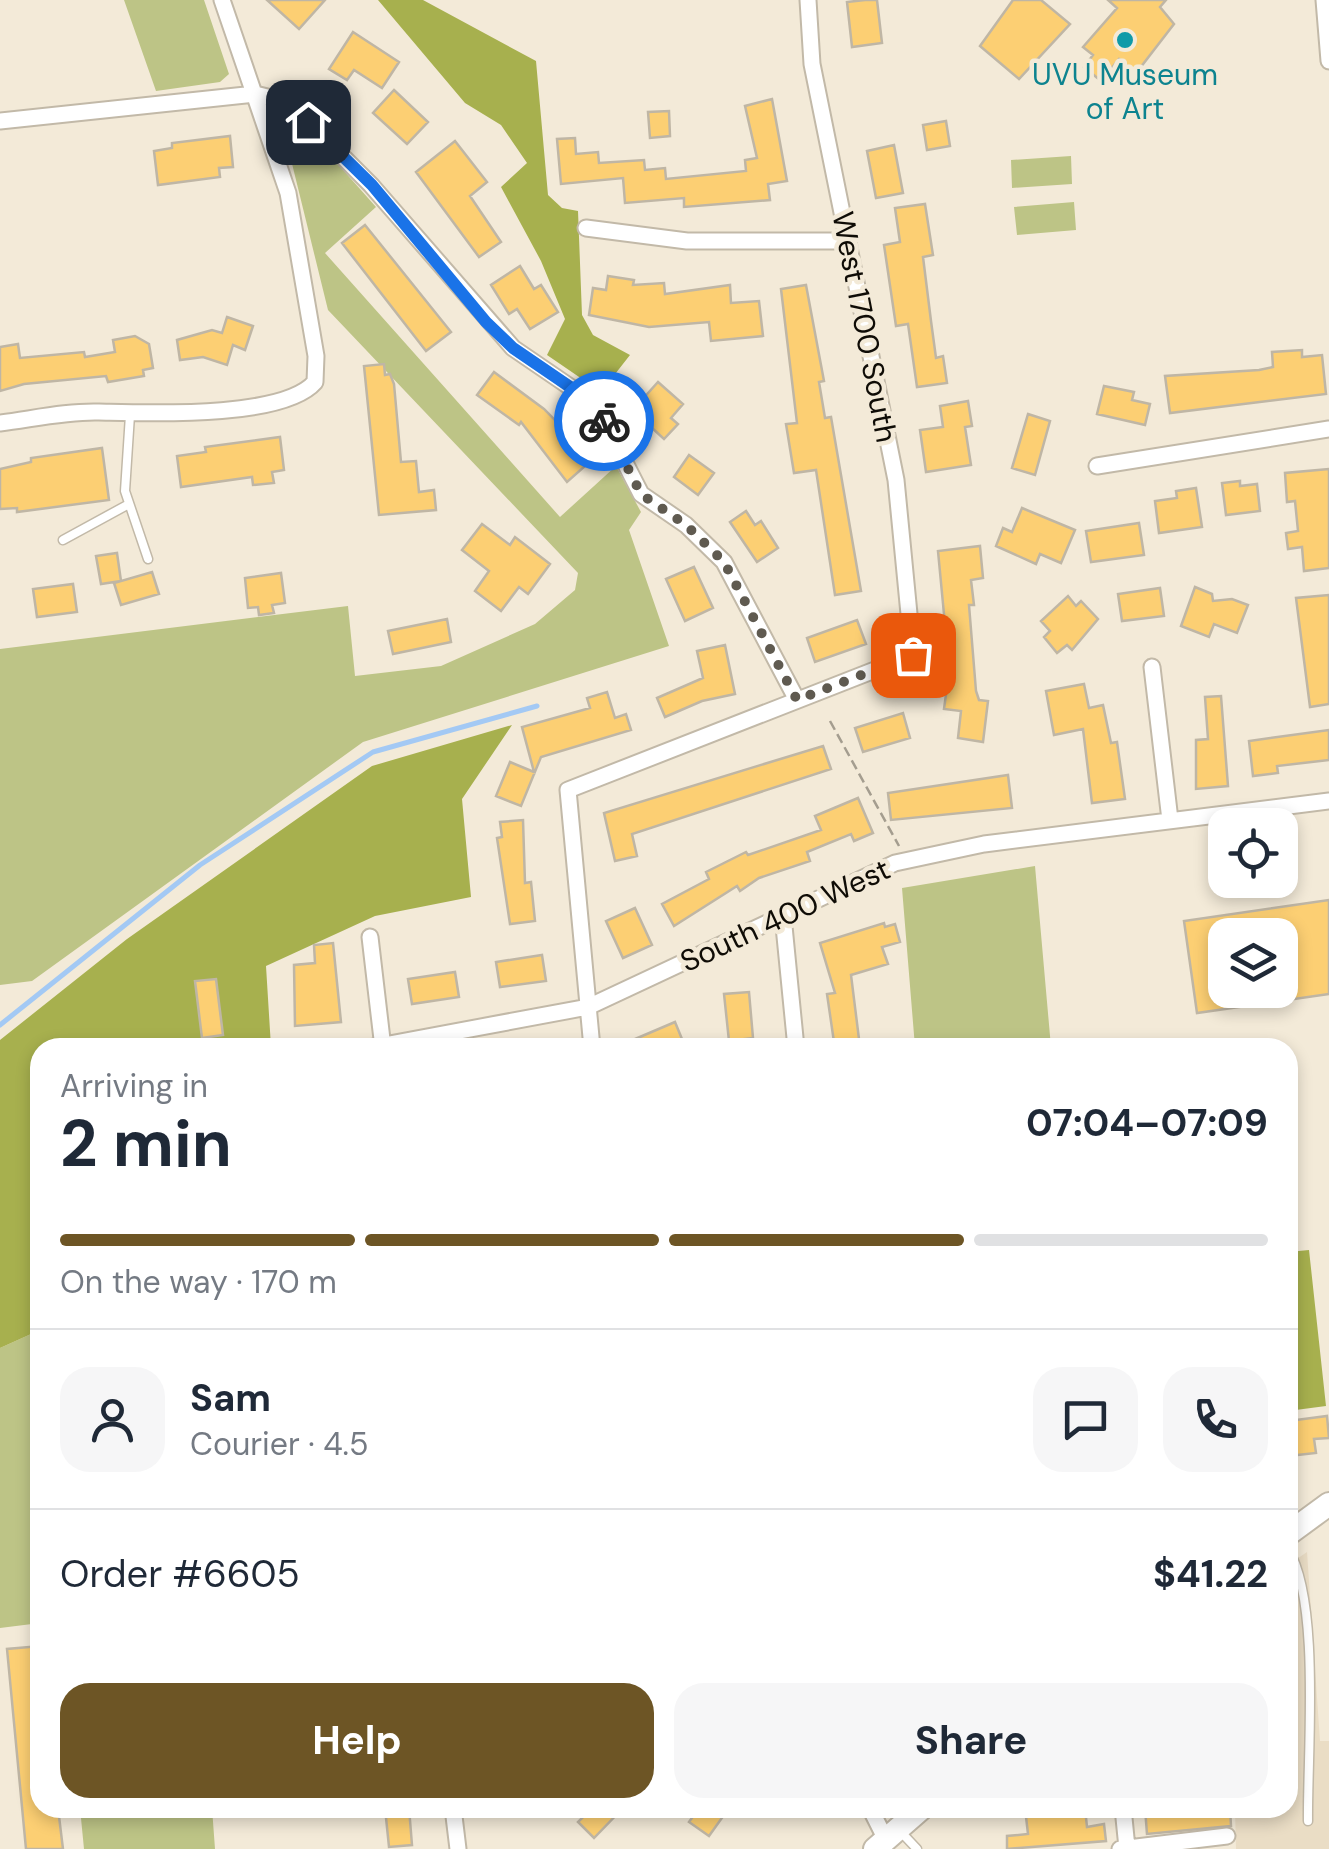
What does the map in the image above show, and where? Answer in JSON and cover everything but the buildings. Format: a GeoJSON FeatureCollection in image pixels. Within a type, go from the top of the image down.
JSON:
{"type":"FeatureCollection","features":[{"type":"Feature","properties":{"kind":"street"},"geometry":{"type":"LineString","coordinates":[[0,423],[97,412],[161,416],[292,399],[315,382],[316,356],[296,225],[222,0]]}},
{"type":"Feature","properties":{"kind":"street","name":"West 1700 South"},"geometry":{"type":"LineString","coordinates":[[797,700],[913,655],[896,480],[812,64],[808,0]]}},
{"type":"Feature","properties":{"kind":"street"},"geometry":{"type":"LineString","coordinates":[[1324,0],[1329,62]]}},
{"type":"Feature","properties":{"kind":"street"},"geometry":{"type":"LineString","coordinates":[[0,121],[255,94],[288,102],[372,185],[486,322],[513,348],[595,404],[641,494],[686,525],[724,562],[797,700],[568,790],[591,1038]]}},
{"type":"Feature","properties":{"kind":"street"},"geometry":{"type":"LineString","coordinates":[[586,228],[687,241],[848,241]]}},
{"type":"Feature","properties":{"kind":"street"},"geometry":{"type":"LineString","coordinates":[[1097,466],[1329,429]]}},
{"type":"Feature","properties":{"kind":"street"},"geometry":{"type":"LineString","coordinates":[[1152,666],[1170,820]]}},
{"type":"Feature","properties":{"kind":"street","name":"South 400 West"},"geometry":{"type":"LineString","coordinates":[[420,1038],[588,1006],[895,863],[984,844],[1329,801]]}},
{"type":"Feature","properties":{"kind":"street"},"geometry":{"type":"LineString","coordinates":[[783,916],[795,1038]]}},
{"type":"Feature","properties":{"kind":"street"},"geometry":{"type":"LineString","coordinates":[[370,937],[377,1038]]}},
{"type":"Feature","properties":{"kind":"street"},"geometry":{"type":"LineString","coordinates":[[1298,1527],[1329,1504]]}},
{"type":"Feature","properties":{"kind":"street"},"geometry":{"type":"LineString","coordinates":[[454,1818],[458,1849]]}},
{"type":"Feature","properties":{"kind":"street"},"geometry":{"type":"LineString","coordinates":[[885,1838],[910,1818]]}},
{"type":"Feature","properties":{"kind":"street"},"geometry":{"type":"LineString","coordinates":[[1123,1818],[1124,1849],[1227,1836]]}},
{"type":"Feature","properties":{"kind":"lane"},"geometry":{"type":"LineString","coordinates":[[130,415],[125,491],[148,559]]}},
{"type":"Feature","properties":{"kind":"lane"},"geometry":{"type":"LineString","coordinates":[[64,540],[129,504]]}},
{"type":"Feature","properties":{"kind":"lane"},"geometry":{"type":"LineString","coordinates":[[1298,1579],[1310,1683],[1308,1821]]}},
{"type":"Feature","properties":{"kind":"lane"},"geometry":{"type":"LineString","coordinates":[[885,1838],[918,1849]]}},
{"type":"Feature","properties":{"kind":"path"},"geometry":{"type":"LineString","coordinates":[[830,720],[900,848]]}},
{"type":"Feature","properties":{"kind":"shaded area"},"geometry":{"type":"Polygon","coordinates":[[[1307,1552],[1320,1741],[1329,1741],[1329,1849],[1236,1849],[1235,1818],[1298,1818],[1298,1558],[1307,1552]]]}},
{"type":"Feature","properties":{"kind":"green space"},"geometry":{"type":"Polygon","coordinates":[[[124,0],[204,0],[229,74],[220,82],[156,91],[124,0]]]}},
{"type":"Feature","properties":{"kind":"green space"},"geometry":{"type":"Polygon","coordinates":[[[378,0],[423,0],[536,61],[548,195],[562,208],[578,211],[582,315],[593,335],[630,355],[601,392],[547,355],[565,319],[541,261],[501,187],[527,163],[501,125],[465,103],[378,0]]]}},
{"type":"Feature","properties":{"kind":"green space"},"geometry":{"type":"Polygon","coordinates":[[[297,118],[376,207],[325,253],[560,517],[616,466],[641,512],[629,530],[669,646],[363,742],[32,981],[0,985],[0,649],[348,606],[355,676],[441,666],[535,624],[575,590],[578,573],[328,310],[282,123],[297,118]]]}},
{"type":"Feature","properties":{"kind":"green space"},"geometry":{"type":"Polygon","coordinates":[[[1071,156],[1072,184],[1012,188],[1011,160],[1071,156]]]}},
{"type":"Feature","properties":{"kind":"green space"},"geometry":{"type":"Polygon","coordinates":[[[1074,202],[1076,230],[1017,235],[1014,207],[1074,202]]]}},
{"type":"Feature","properties":{"kind":"green space"},"geometry":{"type":"Polygon","coordinates":[[[512,725],[462,799],[471,897],[375,916],[266,966],[270,1038],[30,1038],[30,1334],[0,1348],[0,1040],[127,939],[372,766],[512,725]]]}},
{"type":"Feature","properties":{"kind":"green space"},"geometry":{"type":"Polygon","coordinates":[[[1035,866],[1050,1038],[914,1038],[902,888],[1035,866]]]}},
{"type":"Feature","properties":{"kind":"green space"},"geometry":{"type":"Polygon","coordinates":[[[1309,1250],[1326,1406],[1298,1410],[1298,1251],[1309,1250]]]}},
{"type":"Feature","properties":{"kind":"green space"},"geometry":{"type":"Polygon","coordinates":[[[30,1334],[30,1624],[0,1628],[0,1348],[30,1334]]]}},
{"type":"Feature","properties":{"kind":"green space"},"geometry":{"type":"Polygon","coordinates":[[[81,1818],[213,1818],[215,1849],[84,1849],[81,1818]]]}},
{"type":"Feature","properties":{"kind":"waterway"},"geometry":{"type":"LineString","coordinates":[[0,1025],[200,865],[373,752],[537,706]]}},
{"type":"Feature","properties":{"kind":"way so far"},"geometry":{"type":"LineString","coordinates":[[604,421],[641,494],[686,525],[724,562],[797,700],[913,655]]}},
{"type":"Feature","properties":{"kind":"place","name":"UVU Museum of Art"},"geometry":{"type":"Point","coordinates":[1125,40]}},
{"type":"Feature","properties":{"kind":"route"},"geometry":{"type":"LineString","coordinates":[[308,122],[372,185],[486,322],[513,348],[595,404],[604,421]]}}]}
